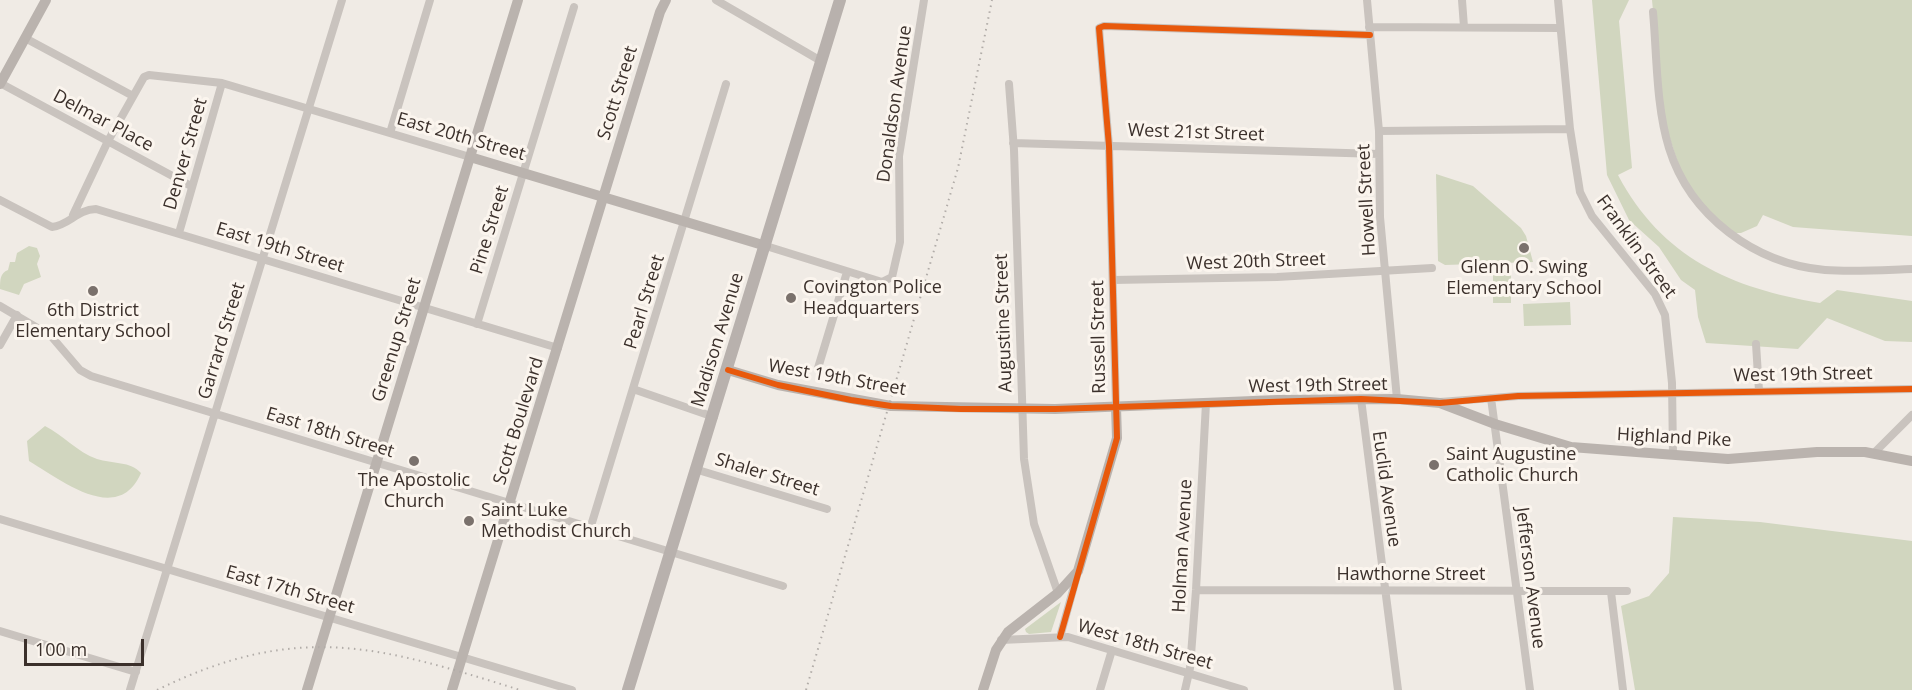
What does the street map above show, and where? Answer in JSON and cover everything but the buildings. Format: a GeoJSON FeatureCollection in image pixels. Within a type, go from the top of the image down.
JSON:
{"type":"FeatureCollection","features":[{"type":"Feature","properties":{"kind":"main road","name":"Madison Avenue"},"geometry":{"type":"LineString","coordinates":[[628,690],[698,470],[840,0]]}},
{"type":"Feature","properties":{"kind":"street"},"geometry":{"type":"LineString","coordinates":[[0,83],[46,0]]}},
{"type":"Feature","properties":{"kind":"street","name":"Garrard Street"},"geometry":{"type":"LineString","coordinates":[[130,690],[342,0]]}},
{"type":"Feature","properties":{"kind":"street"},"geometry":{"type":"LineString","coordinates":[[390,133],[430,0]]}},
{"type":"Feature","properties":{"kind":"street","name":"Greenup Street"},"geometry":{"type":"LineString","coordinates":[[308,690],[518,0]]}},
{"type":"Feature","properties":{"kind":"street","name":"Scott Street"},"geometry":{"type":"LineString","coordinates":[[604,196],[664,0]]}},
{"type":"Feature","properties":{"kind":"street"},"geometry":{"type":"LineString","coordinates":[[716,0],[821,61]]}},
{"type":"Feature","properties":{"kind":"street","name":"Donaldson Avenue"},"geometry":{"type":"LineString","coordinates":[[847,272],[882,282],[889,281],[896,271],[899,156],[924,0]]}},
{"type":"Feature","properties":{"kind":"street","name":"Howell Street"},"geometry":{"type":"LineString","coordinates":[[1366,0],[1379,131],[1385,271],[1397,399]]}},
{"type":"Feature","properties":{"kind":"street"},"geometry":{"type":"LineString","coordinates":[[1462,0],[1464,27]]}},
{"type":"Feature","properties":{"kind":"street","name":"Franklin Street"},"geometry":{"type":"LineString","coordinates":[[1558,0],[1576,181],[1585,203],[1600,228],[1662,306],[1666,322],[1672,394],[1672,455]]}},
{"type":"Feature","properties":{"kind":"street","name":"Pine Street"},"geometry":{"type":"LineString","coordinates":[[477,324],[574,7]]}},
{"type":"Feature","properties":{"kind":"street"},"geometry":{"type":"LineString","coordinates":[[1653,12],[1663,118],[1669,147],[1685,184],[1714,220],[1746,245],[1786,263],[1827,270],[1912,269]]}},
{"type":"Feature","properties":{"kind":"street","name":"Russell Street"},"geometry":{"type":"LineString","coordinates":[[1060,637],[1118,438],[1108,146],[1099,28],[1104,26],[1305,33],[1370,31]]}},
{"type":"Feature","properties":{"kind":"street"},"geometry":{"type":"LineString","coordinates":[[1370,31],[1464,27],[1560,28]]}},
{"type":"Feature","properties":{"kind":"street"},"geometry":{"type":"LineString","coordinates":[[25,38],[133,96],[108,141],[73,217]]}},
{"type":"Feature","properties":{"kind":"street","name":"East 20th Street"},"geometry":{"type":"LineString","coordinates":[[133,96],[144,77],[158,75],[222,82],[766,246]]}},
{"type":"Feature","properties":{"kind":"street","name":"Denver Street"},"geometry":{"type":"LineString","coordinates":[[179,233],[222,82]]}},
{"type":"Feature","properties":{"kind":"street","name":"Delmar Place"},"geometry":{"type":"LineString","coordinates":[[0,83],[191,186]]}},
{"type":"Feature","properties":{"kind":"street","name":"Pearl Street"},"geometry":{"type":"LineString","coordinates":[[590,529],[726,84]]}},
{"type":"Feature","properties":{"kind":"street","name":"Augustine Street"},"geometry":{"type":"LineString","coordinates":[[1009,84],[1025,470],[1034,524],[1058,593]]}},
{"type":"Feature","properties":{"kind":"street"},"geometry":{"type":"LineString","coordinates":[[1379,131],[1570,129]]}},
{"type":"Feature","properties":{"kind":"street","name":"West 21st Street"},"geometry":{"type":"LineString","coordinates":[[1012,143],[1379,154]]}},
{"type":"Feature","properties":{"kind":"street","name":"Scott Boulevard"},"geometry":{"type":"LineString","coordinates":[[452,690],[604,196]]}},
{"type":"Feature","properties":{"kind":"street","name":"East 19th Street"},"geometry":{"type":"LineString","coordinates":[[0,200],[52,227],[58,226],[81,211],[96,209],[558,348]]}},
{"type":"Feature","properties":{"kind":"street"},"geometry":{"type":"LineString","coordinates":[[766,246],[847,272],[818,368]]}},
{"type":"Feature","properties":{"kind":"street","name":"West 20th Street"},"geometry":{"type":"LineString","coordinates":[[1113,280],[1432,268]]}},
{"type":"Feature","properties":{"kind":"street","name":"East 18th Street"},"geometry":{"type":"LineString","coordinates":[[0,306],[51,336],[75,365],[91,376],[672,553]]}},
{"type":"Feature","properties":{"kind":"street"},"geometry":{"type":"LineString","coordinates":[[0,345],[17,315]]}},
{"type":"Feature","properties":{"kind":"street"},"geometry":{"type":"LineString","coordinates":[[1755,344],[1759,391]]}},
{"type":"Feature","properties":{"kind":"street","name":"West 19th Street"},"geometry":{"type":"LineString","coordinates":[[728,370],[778,385],[851,400],[926,408],[1116,407],[1360,399],[1397,399],[1440,403],[1491,398],[1912,389]]}},
{"type":"Feature","properties":{"kind":"street"},"geometry":{"type":"LineString","coordinates":[[633,389],[714,417]]}},
{"type":"Feature","properties":{"kind":"street","name":"Jefferson Avenue"},"geometry":{"type":"LineString","coordinates":[[1491,398],[1530,690]]}},
{"type":"Feature","properties":{"kind":"street","name":"Euclid Avenue"},"geometry":{"type":"LineString","coordinates":[[1360,399],[1398,690]]}},
{"type":"Feature","properties":{"kind":"street","name":"Holman Avenue"},"geometry":{"type":"LineString","coordinates":[[1185,690],[1189,674],[1196,590],[1206,403]]}},
{"type":"Feature","properties":{"kind":"street","name":"Highland Pike"},"geometry":{"type":"LineString","coordinates":[[1440,403],[1495,424],[1571,447],[1728,459],[1817,452],[1874,453],[1912,461]]}},
{"type":"Feature","properties":{"kind":"street"},"geometry":{"type":"LineString","coordinates":[[1874,453],[1912,415]]}},
{"type":"Feature","properties":{"kind":"street","name":"Shaler Street"},"geometry":{"type":"LineString","coordinates":[[698,470],[827,509]]}},
{"type":"Feature","properties":{"kind":"street","name":"East 17th Street"},"geometry":{"type":"LineString","coordinates":[[0,519],[318,616],[330,616],[572,690]]}},
{"type":"Feature","properties":{"kind":"street"},"geometry":{"type":"LineString","coordinates":[[672,553],[783,586]]}},
{"type":"Feature","properties":{"kind":"street","name":"Russell Street"},"geometry":{"type":"LineString","coordinates":[[983,690],[1001,640],[1058,593],[1078,571]]}},
{"type":"Feature","properties":{"kind":"street","name":"Hawthorne Street"},"geometry":{"type":"LineString","coordinates":[[1196,590],[1627,591]]}},
{"type":"Feature","properties":{"kind":"street"},"geometry":{"type":"LineString","coordinates":[[1611,592],[1623,690]]}},
{"type":"Feature","properties":{"kind":"street"},"geometry":{"type":"LineString","coordinates":[[0,631],[136,672]]}},
{"type":"Feature","properties":{"kind":"street","name":"West 18th Street"},"geometry":{"type":"LineString","coordinates":[[1001,640],[1060,637],[1112,650],[1244,690]]}},
{"type":"Feature","properties":{"kind":"street"},"geometry":{"type":"LineString","coordinates":[[1100,690],[1112,650]]}},
{"type":"Feature","properties":{"kind":"green space"},"geometry":{"type":"Polygon","coordinates":[[[1592,0],[1629,0],[1619,21],[1632,168],[1618,175],[1636,204],[1656,228],[1678,248],[1702,264],[1729,278],[1788,297],[1820,303],[1837,290],[1912,301],[1912,342],[1885,341],[1827,318],[1798,349],[1706,343],[1698,317],[1695,290],[1681,280],[1659,247],[1629,220],[1607,175],[1592,0]]]}},
{"type":"Feature","properties":{"kind":"green space"},"geometry":{"type":"Polygon","coordinates":[[[1652,0],[1912,0],[1912,236],[1793,227],[1763,215],[1757,226],[1741,233],[1730,233],[1685,184],[1663,118],[1652,0]]]}},
{"type":"Feature","properties":{"kind":"green space"},"geometry":{"type":"Polygon","coordinates":[[[1436,174],[1473,186],[1521,228],[1526,236],[1533,262],[1445,265],[1438,261],[1436,174]]]}},
{"type":"Feature","properties":{"kind":"green space"},"geometry":{"type":"Polygon","coordinates":[[[29,246],[37,248],[40,256],[37,264],[41,277],[24,284],[19,295],[0,289],[1,277],[8,270],[10,262],[15,262],[17,253],[29,246]]]}},
{"type":"Feature","properties":{"kind":"green space"},"geometry":{"type":"Polygon","coordinates":[[[1493,271],[1511,271],[1511,303],[1493,303],[1493,271]]]}},
{"type":"Feature","properties":{"kind":"green space"},"geometry":{"type":"Polygon","coordinates":[[[1570,302],[1571,325],[1524,326],[1523,304],[1570,302]]]}},
{"type":"Feature","properties":{"kind":"green space"},"geometry":{"type":"Polygon","coordinates":[[[45,426],[90,456],[103,461],[132,466],[141,473],[131,488],[118,496],[104,498],[72,487],[29,461],[27,441],[45,426]]]}},
{"type":"Feature","properties":{"kind":"green space"},"geometry":{"type":"Polygon","coordinates":[[[1673,517],[1760,522],[1912,541],[1912,690],[1635,690],[1621,606],[1649,596],[1669,573],[1673,517]]]}},
{"type":"Feature","properties":{"kind":"green space"},"geometry":{"type":"Polygon","coordinates":[[[1061,602],[1051,632],[1029,634],[1026,632],[1025,629],[1061,602]]]}},
{"type":"Feature","properties":{"kind":"railway"},"geometry":{"type":"LineString","coordinates":[[806,690],[958,168],[992,0]]}},
{"type":"Feature","properties":{"kind":"railway"},"geometry":{"type":"LineString","coordinates":[[157,690],[207,668],[253,655],[297,648],[338,648],[380,652],[424,662],[520,690]]}},
{"type":"Feature","properties":{"kind":"cycle path"},"geometry":{"type":"LineString","coordinates":[[1060,637],[1117,438],[1109,146],[1099,28],[1104,26],[1370,35]]}},
{"type":"Feature","properties":{"kind":"cycle path"},"geometry":{"type":"LineString","coordinates":[[728,370],[778,385],[851,400],[891,406],[961,409],[1055,409],[1361,399],[1440,403],[1518,396],[1912,389]]}},
{"type":"Feature","properties":{"kind":"place","name":"Glenn O. Swing Elementary School"},"geometry":{"type":"Point","coordinates":[1524,248]}},
{"type":"Feature","properties":{"kind":"place","name":"6th District Elementary School"},"geometry":{"type":"Point","coordinates":[93,291]}},
{"type":"Feature","properties":{"kind":"place","name":"Covington Police Headquarters"},"geometry":{"type":"Point","coordinates":[791,298]}},
{"type":"Feature","properties":{"kind":"place","name":"The Apostolic Church"},"geometry":{"type":"Point","coordinates":[414,461]}},
{"type":"Feature","properties":{"kind":"place","name":"Saint Augustine Catholic Church"},"geometry":{"type":"Point","coordinates":[1434,465]}},
{"type":"Feature","properties":{"kind":"place","name":"Saint Luke Methodist Church"},"geometry":{"type":"Point","coordinates":[469,521]}}]}
